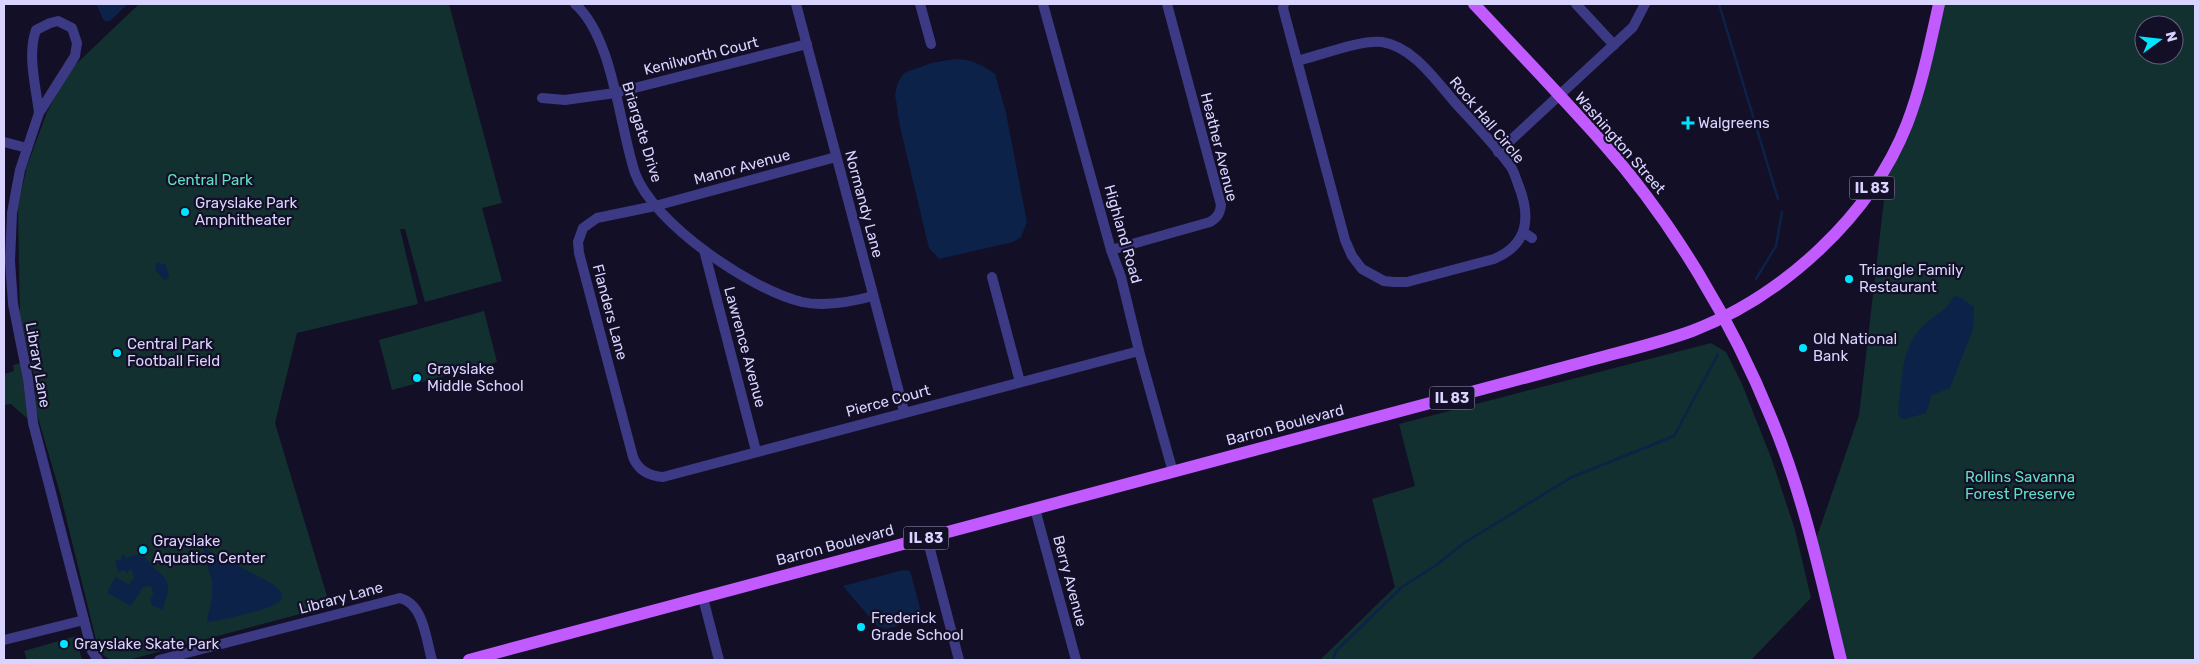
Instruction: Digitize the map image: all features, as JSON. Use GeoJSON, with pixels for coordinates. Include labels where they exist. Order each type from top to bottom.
{"type":"FeatureCollection","features":[{"type":"Feature","properties":{"kind":"main road","name":"Washington Street"},"geometry":{"type":"LineString","coordinates":[[1474,4],[1603,143],[1655,208],[1724,317],[1772,420],[1804,512],[1840,660]]}},
{"type":"Feature","properties":{"kind":"main road","name":"Barron Boulevard"},"geometry":{"type":"LineString","coordinates":[[469,660],[1591,360],[1678,336],[1724,317],[1741,308],[1800,267],[1835,233],[1872,187],[1896,148],[1906,125],[1920,86],[1939,4]]}},
{"type":"Feature","properties":{"kind":"street","name":"Briargate Drive"},"geometry":{"type":"LineString","coordinates":[[575,4],[595,28],[635,172],[644,192],[655,206],[704,250],[765,289],[783,297],[804,303],[831,304],[853,302],[873,296]]}},
{"type":"Feature","properties":{"kind":"street","name":"Normandy Lane"},"geometry":{"type":"LineString","coordinates":[[796,4],[904,411]]}},
{"type":"Feature","properties":{"kind":"street"},"geometry":{"type":"LineString","coordinates":[[920,4],[931,44]]}},
{"type":"Feature","properties":{"kind":"street","name":"Highland Road"},"geometry":{"type":"LineString","coordinates":[[1043,4],[1111,250],[1121,277],[1173,472]]}},
{"type":"Feature","properties":{"kind":"street","name":"Heather Avenue"},"geometry":{"type":"LineString","coordinates":[[1111,250],[1210,222],[1217,218],[1220,212],[1221,205],[1167,4]]}},
{"type":"Feature","properties":{"kind":"street"},"geometry":{"type":"LineString","coordinates":[[1284,4],[1283,8],[1297,61]]}},
{"type":"Feature","properties":{"kind":"street"},"geometry":{"type":"LineString","coordinates":[[1576,4],[1614,45]]}},
{"type":"Feature","properties":{"kind":"street"},"geometry":{"type":"LineString","coordinates":[[1498,152],[1633,27],[1645,4]]}},
{"type":"Feature","properties":{"kind":"street","name":"Library Lane"},"geometry":{"type":"LineString","coordinates":[[39,113],[32,50],[33,38],[36,30],[58,21],[72,28],[77,43],[75,56],[39,113],[27,148],[12,213],[10,261],[14,313],[28,379],[33,424],[92,651],[98,660]]}},
{"type":"Feature","properties":{"kind":"street","name":"Rock Hall Circle"},"geometry":{"type":"LineString","coordinates":[[1368,42],[1381,42],[1394,46],[1416,60],[1512,169],[1524,199],[1528,235],[1510,250],[1494,259],[1407,282],[1370,278],[1352,256],[1345,240],[1297,61],[1368,42]]}},
{"type":"Feature","properties":{"kind":"street","name":"Kenilworth Court"},"geometry":{"type":"LineString","coordinates":[[542,98],[566,100],[614,93],[807,44]]}},
{"type":"Feature","properties":{"kind":"street"},"geometry":{"type":"LineString","coordinates":[[4,142],[27,148]]}},
{"type":"Feature","properties":{"kind":"street","name":"Manor Avenue"},"geometry":{"type":"LineString","coordinates":[[655,206],[836,157]]}},
{"type":"Feature","properties":{"kind":"street","name":"Flanders Lane"},"geometry":{"type":"LineString","coordinates":[[645,473],[636,464],[633,457],[579,253],[578,242],[583,228],[597,218],[655,206]]}},
{"type":"Feature","properties":{"kind":"street","name":"Lawrence Avenue"},"geometry":{"type":"LineString","coordinates":[[704,250],[756,451]]}},
{"type":"Feature","properties":{"kind":"street"},"geometry":{"type":"LineString","coordinates":[[992,277],[1020,382]]}},
{"type":"Feature","properties":{"kind":"street","name":"Pierce Court"},"geometry":{"type":"LineString","coordinates":[[645,473],[662,477],[904,411],[1139,350]]}},
{"type":"Feature","properties":{"kind":"street","name":"Berry Avenue"},"geometry":{"type":"LineString","coordinates":[[1035,509],[1076,660]]}},
{"type":"Feature","properties":{"kind":"street"},"geometry":{"type":"LineString","coordinates":[[927,538],[959,660]]}},
{"type":"Feature","properties":{"kind":"street","name":"Library Lane"},"geometry":{"type":"LineString","coordinates":[[159,660],[400,598],[410,602],[418,612],[432,660]]}},
{"type":"Feature","properties":{"kind":"street"},"geometry":{"type":"LineString","coordinates":[[703,598],[719,660]]}},
{"type":"Feature","properties":{"kind":"street"},"geometry":{"type":"LineString","coordinates":[[4,640],[84,620]]}},
{"type":"Feature","properties":{"kind":"green space","name":"Central Park"},"geometry":{"type":"Polygon","coordinates":[[[139,4],[449,4],[502,203],[482,208],[502,281],[425,302],[405,229],[400,229],[418,304],[297,333],[275,423],[330,606],[128,660],[118,660],[107,658],[98,648],[60,493],[36,411],[34,376],[20,315],[18,207],[27,166],[47,112],[61,86],[74,66],[139,4]]]}},
{"type":"Feature","properties":{"kind":"green space","name":"Rollins Savanna Forest Preserve"},"geometry":{"type":"Polygon","coordinates":[[[1937,4],[2195,4],[2195,660],[1841,660],[1813,548],[1859,415],[1889,157],[1905,122],[1937,4]]]}},
{"type":"Feature","properties":{"kind":"green space"},"geometry":{"type":"Polygon","coordinates":[[[484,311],[497,362],[392,390],[379,340],[484,311]]]}},
{"type":"Feature","properties":{"kind":"green space"},"geometry":{"type":"Polygon","coordinates":[[[1711,343],[1726,352],[1742,384],[1772,460],[1795,530],[1811,598],[1751,660],[1320,660],[1395,587],[1372,499],[1415,486],[1399,424],[1711,343]]]}},
{"type":"Feature","properties":{"kind":"green space"},"geometry":{"type":"Polygon","coordinates":[[[21,363],[28,419],[11,404],[4,405],[4,374],[14,371],[13,365],[21,363]]]}},
{"type":"Feature","properties":{"kind":"green space","name":"Grayslake Skate Park"},"geometry":{"type":"Polygon","coordinates":[[[76,636],[82,660],[27,660],[24,651],[76,636]]]}},
{"type":"Feature","properties":{"kind":"water"},"geometry":{"type":"Polygon","coordinates":[[[96,4],[128,4],[110,21],[104,21],[96,4]]]}},
{"type":"Feature","properties":{"kind":"water"},"geometry":{"type":"Polygon","coordinates":[[[955,59],[976,63],[995,74],[1006,113],[1027,222],[1021,237],[1013,242],[939,259],[929,248],[900,127],[895,94],[898,82],[904,73],[931,63],[955,59]]]}},
{"type":"Feature","properties":{"kind":"water"},"geometry":{"type":"Polygon","coordinates":[[[157,263],[165,264],[169,275],[168,279],[164,280],[155,270],[157,263]]]}},
{"type":"Feature","properties":{"kind":"water"},"geometry":{"type":"Polygon","coordinates":[[[1954,296],[1962,298],[1974,307],[1973,329],[1950,388],[1932,395],[1926,413],[1905,419],[1900,418],[1898,413],[1901,380],[1909,347],[1921,328],[1943,310],[1954,296]]]}},
{"type":"Feature","properties":{"kind":"water"},"geometry":{"type":"Polygon","coordinates":[[[203,548],[271,583],[280,591],[282,598],[261,610],[209,622],[207,620],[212,598],[212,582],[203,548]]]}},
{"type":"Feature","properties":{"kind":"water"},"geometry":{"type":"Polygon","coordinates":[[[143,553],[153,567],[167,581],[167,597],[162,610],[152,605],[150,599],[153,594],[152,588],[148,586],[143,587],[131,606],[107,593],[115,577],[129,585],[134,578],[132,570],[129,569],[129,572],[126,573],[125,570],[118,572],[115,561],[122,559],[121,556],[124,555],[126,558],[143,553]]]}},
{"type":"Feature","properties":{"kind":"water"},"geometry":{"type":"Polygon","coordinates":[[[903,570],[910,571],[923,619],[886,629],[877,626],[843,586],[903,570]]]}},
{"type":"Feature","properties":{"kind":"waterway"},"geometry":{"type":"LineString","coordinates":[[1719,4],[1778,199]]}},
{"type":"Feature","properties":{"kind":"waterway"},"geometry":{"type":"LineString","coordinates":[[1756,279],[1776,246],[1782,212]]}},
{"type":"Feature","properties":{"kind":"waterway"},"geometry":{"type":"LineString","coordinates":[[1333,660],[1336,651],[1402,587],[1435,566],[1464,543],[1572,477],[1674,436],[1718,354]]}},
{"type":"Feature","properties":{"kind":"place","name":"Walgreens"},"geometry":{"type":"Point","coordinates":[1688,123]}},
{"type":"Feature","properties":{"kind":"place","name":"Grayslake Park Amphitheater"},"geometry":{"type":"Point","coordinates":[185,212]}},
{"type":"Feature","properties":{"kind":"place","name":"Triangle Family Restaurant"},"geometry":{"type":"Point","coordinates":[1849,279]}},
{"type":"Feature","properties":{"kind":"place","name":"Old National Bank"},"geometry":{"type":"Point","coordinates":[1803,348]}},
{"type":"Feature","properties":{"kind":"place","name":"Central Park Football Field"},"geometry":{"type":"Point","coordinates":[117,353]}},
{"type":"Feature","properties":{"kind":"place","name":"Grayslake Middle School"},"geometry":{"type":"Point","coordinates":[417,378]}},
{"type":"Feature","properties":{"kind":"place","name":"Grayslake Aquatics Center"},"geometry":{"type":"Point","coordinates":[143,550]}},
{"type":"Feature","properties":{"kind":"place","name":"Frederick Grade School"},"geometry":{"type":"Point","coordinates":[861,627]}},
{"type":"Feature","properties":{"kind":"place","name":"Grayslake Skate Park"},"geometry":{"type":"Point","coordinates":[64,644]}}]}
